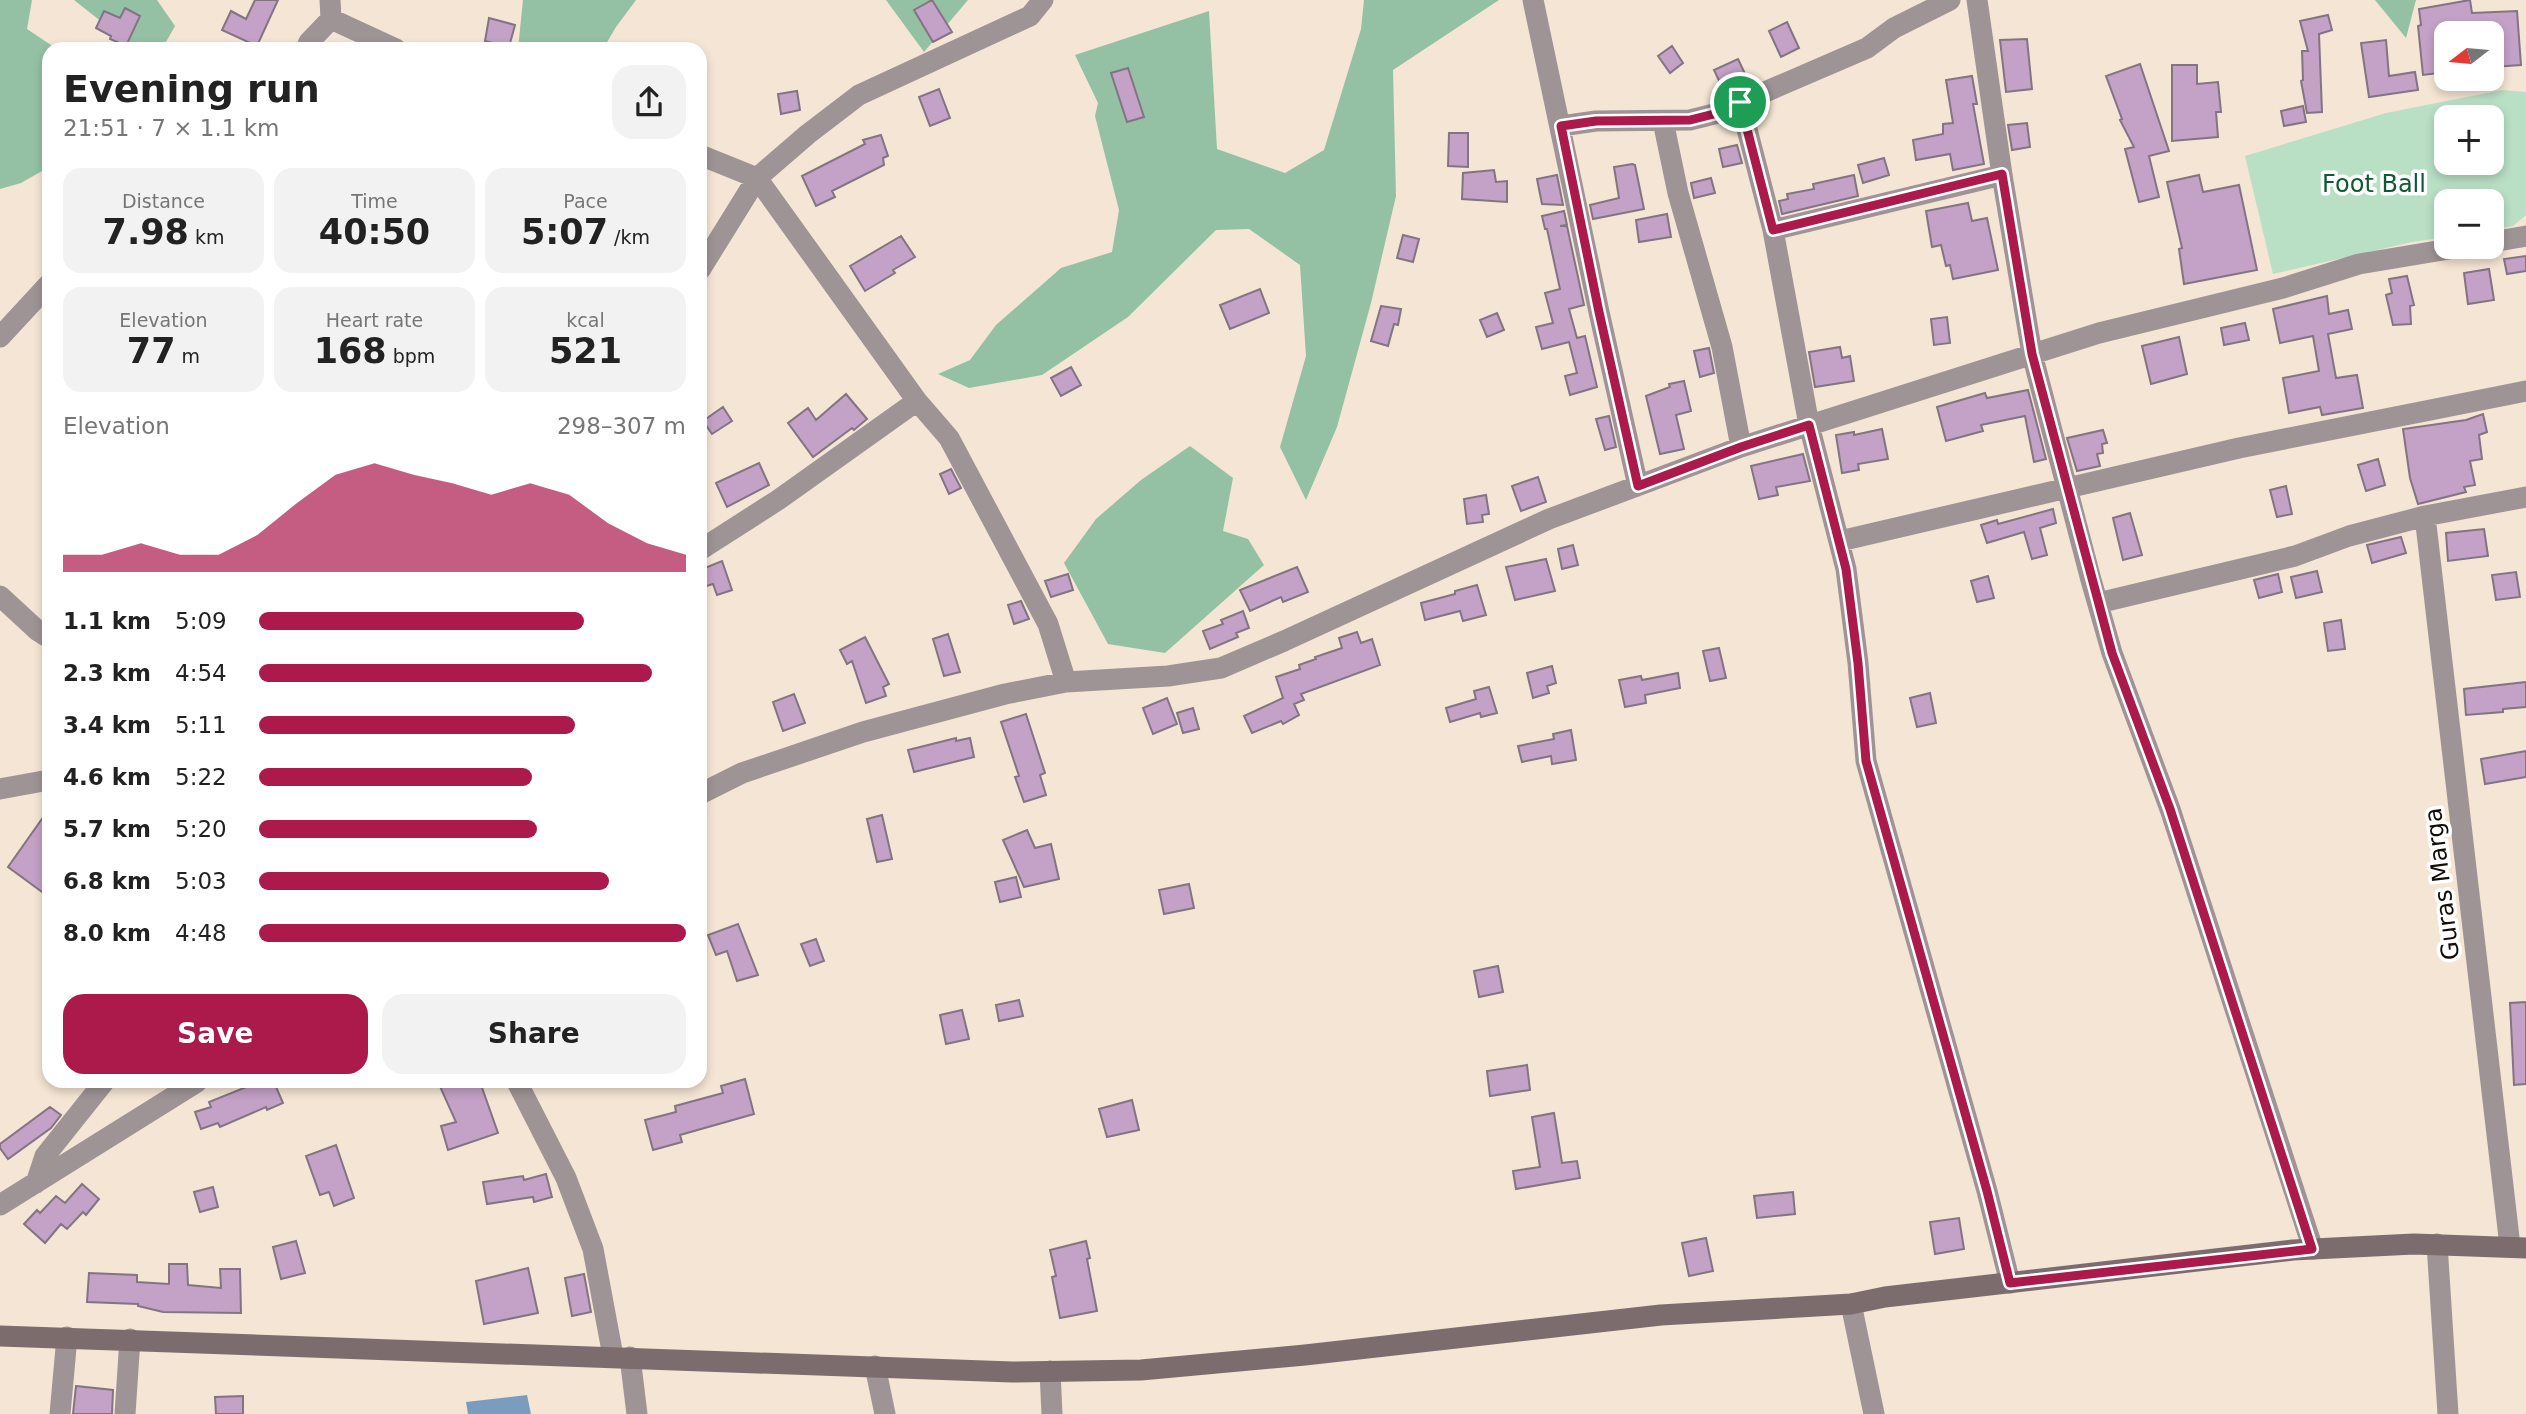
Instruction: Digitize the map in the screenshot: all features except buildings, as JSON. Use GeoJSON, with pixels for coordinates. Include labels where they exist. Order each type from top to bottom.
{"type":"FeatureCollection","features":[{"type":"Feature","properties":{"kind":"main road"},"geometry":{"type":"LineString","coordinates":[[0,1336],[875,1366],[1051,1371],[1141,1370],[1305,1355],[1661,1315],[1852,1304],[1885,1297],[2312,1249],[2437,1244],[2518,1247]]}},
{"type":"Feature","properties":{"kind":"street"},"geometry":{"type":"LineString","coordinates":[[707,259],[757,178],[808,134],[859,95],[1030,16],[1043,0]]}},
{"type":"Feature","properties":{"kind":"street"},"geometry":{"type":"LineString","coordinates":[[1533,0],[1638,486]]}},
{"type":"Feature","properties":{"kind":"street"},"geometry":{"type":"LineString","coordinates":[[1561,126],[1596,121],[1690,120],[1714,114],[1867,48],[1894,28],[1950,0]]}},
{"type":"Feature","properties":{"kind":"street"},"geometry":{"type":"LineString","coordinates":[[1977,0],[2032,354],[2067,488],[2112,653],[2170,809],[2312,1249]]}},
{"type":"Feature","properties":{"kind":"street"},"geometry":{"type":"LineString","coordinates":[[309,42],[331,10],[361,35],[378,42]]}},
{"type":"Feature","properties":{"kind":"street"},"geometry":{"type":"LineString","coordinates":[[1740,102],[1773,230],[1809,425],[1846,569],[1858,663],[1866,761],[1983,1177],[2010,1283]]}},
{"type":"Feature","properties":{"kind":"street"},"geometry":{"type":"LineString","coordinates":[[1664,121],[1678,193],[1722,347],[1741,447]]}},
{"type":"Feature","properties":{"kind":"street"},"geometry":{"type":"LineString","coordinates":[[707,158],[757,178],[917,401],[949,438],[1048,624],[1066,682]]}},
{"type":"Feature","properties":{"kind":"street"},"geometry":{"type":"LineString","coordinates":[[1773,230],[2002,174]]}},
{"type":"Feature","properties":{"kind":"street"},"geometry":{"type":"LineString","coordinates":[[2504,240],[2526,236]]}},
{"type":"Feature","properties":{"kind":"street"},"geometry":{"type":"LineString","coordinates":[[707,790],[742,773],[863,732],[1005,694],[1066,682],[1168,676],[1221,668],[1549,519],[1741,447],[2099,333],[2283,288],[2359,264],[2434,252]]}},
{"type":"Feature","properties":{"kind":"street"},"geometry":{"type":"LineString","coordinates":[[0,337],[42,292]]}},
{"type":"Feature","properties":{"kind":"street"},"geometry":{"type":"LineString","coordinates":[[1840,541],[2239,448],[2526,391]]}},
{"type":"Feature","properties":{"kind":"street"},"geometry":{"type":"LineString","coordinates":[[707,546],[778,500],[917,401]]}},
{"type":"Feature","properties":{"kind":"street"},"geometry":{"type":"LineString","coordinates":[[2098,603],[2295,556],[2349,536],[2426,516],[2525,504]]}},
{"type":"Feature","properties":{"kind":"street","name":"Guras Marga"},"geometry":{"type":"LineString","coordinates":[[2426,516],[2518,1247]]}},
{"type":"Feature","properties":{"kind":"street"},"geometry":{"type":"LineString","coordinates":[[0,596],[42,634]]}},
{"type":"Feature","properties":{"kind":"street"},"geometry":{"type":"LineString","coordinates":[[0,789],[42,781]]}},
{"type":"Feature","properties":{"kind":"street"},"geometry":{"type":"LineString","coordinates":[[36,1183],[45,1156],[99,1088]]}},
{"type":"Feature","properties":{"kind":"street"},"geometry":{"type":"LineString","coordinates":[[0,1205],[187,1088]]}},
{"type":"Feature","properties":{"kind":"street"},"geometry":{"type":"LineString","coordinates":[[520,1088],[566,1178],[593,1249],[637,1414]]}},
{"type":"Feature","properties":{"kind":"street"},"geometry":{"type":"LineString","coordinates":[[2437,1244],[2448,1414]]}},
{"type":"Feature","properties":{"kind":"street"},"geometry":{"type":"LineString","coordinates":[[1852,1304],[1874,1414]]}},
{"type":"Feature","properties":{"kind":"street"},"geometry":{"type":"LineString","coordinates":[[60,1414],[67,1337]]}},
{"type":"Feature","properties":{"kind":"street"},"geometry":{"type":"LineString","coordinates":[[125,1414],[130,1339]]}},
{"type":"Feature","properties":{"kind":"street"},"geometry":{"type":"LineString","coordinates":[[875,1366],[885,1414]]}},
{"type":"Feature","properties":{"kind":"street"},"geometry":{"type":"LineString","coordinates":[[1051,1371],[1052,1414]]}},
{"type":"Feature","properties":{"kind":"green space"},"geometry":{"type":"Polygon","coordinates":[[[0,0],[32,0],[27,29],[46,42],[42,42],[42,171],[21,183],[0,189],[0,0]]]}},
{"type":"Feature","properties":{"kind":"green space"},"geometry":{"type":"Polygon","coordinates":[[[74,0],[157,0],[175,26],[166,42],[127,42],[74,0]]]}},
{"type":"Feature","properties":{"kind":"green space"},"geometry":{"type":"Polygon","coordinates":[[[523,0],[636,0],[607,42],[519,42],[523,0]]]}},
{"type":"Feature","properties":{"kind":"green space"},"geometry":{"type":"Polygon","coordinates":[[[886,0],[968,0],[924,52],[886,0]]]}},
{"type":"Feature","properties":{"kind":"green space"},"geometry":{"type":"Polygon","coordinates":[[[1364,0],[1499,0],[1393,70],[1396,196],[1371,303],[1337,427],[1306,500],[1280,447],[1306,356],[1300,265],[1249,229],[1216,230],[1128,317],[1042,375],[969,388],[938,374],[970,360],[996,325],[1061,268],[1112,252],[1119,210],[1095,116],[1098,103],[1075,55],[1209,11],[1217,149],[1285,173],[1324,150],[1361,29],[1364,0]]]}},
{"type":"Feature","properties":{"kind":"green space"},"geometry":{"type":"Polygon","coordinates":[[[2375,0],[2416,0],[2406,38],[2375,0]]]}},
{"type":"Feature","properties":{"kind":"green space","name":"Foot Ball"},"geometry":{"type":"Polygon","coordinates":[[[2497,91],[2526,92],[2526,215],[2513,226],[2504,228],[2504,189],[2434,189],[2434,239],[2273,274],[2245,156],[2386,113],[2497,91]]]}},
{"type":"Feature","properties":{"kind":"green space"},"geometry":{"type":"Polygon","coordinates":[[[1190,446],[1233,478],[1223,531],[1248,539],[1264,565],[1165,653],[1108,644],[1064,563],[1096,519],[1141,480],[1190,446]]]}},
{"type":"Feature","properties":{"kind":"water"},"geometry":{"type":"Polygon","coordinates":[[[527,1395],[531,1414],[468,1414],[466,1402],[527,1395]]]}},
{"type":"Feature","properties":{"kind":"route"},"geometry":{"type":"LineString","coordinates":[[1740,102],[1773,230],[2002,174],[2032,354],[2112,653],[2170,809],[2312,1249],[2010,1283],[1987,1191],[1866,761],[1858,663],[1846,569],[1809,425],[1741,447],[1638,486],[1561,126],[1596,121],[1690,120],[1714,114],[1740,102]]}}]}
